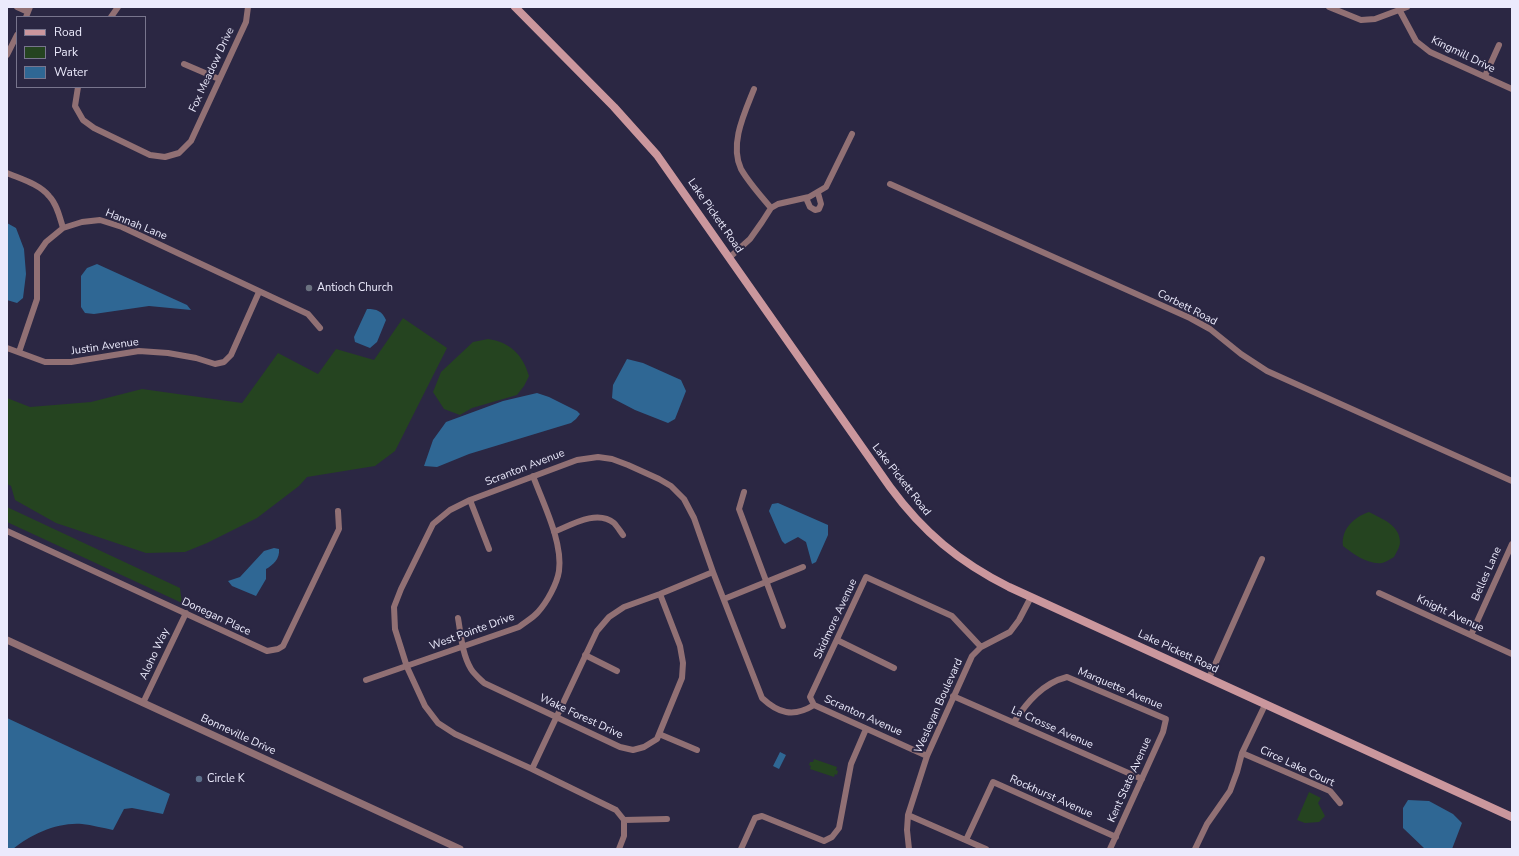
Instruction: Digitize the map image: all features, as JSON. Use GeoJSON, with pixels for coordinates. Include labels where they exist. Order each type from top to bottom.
{"type":"FeatureCollection","features":[{"type":"Feature","properties":{"kind":"main road","name":"Lake Pickett Road"},"geometry":{"type":"LineString","coordinates":[[515,7],[614,107],[650,147],[730,257],[880,473],[916,519],[944,546],[973,567],[997,581],[1512,818]]}},
{"type":"Feature","properties":{"kind":"street"},"geometry":{"type":"LineString","coordinates":[[17,7],[28,12]]}},
{"type":"Feature","properties":{"kind":"street"},"geometry":{"type":"LineString","coordinates":[[113,16],[118,7]]}},
{"type":"Feature","properties":{"kind":"street","name":"Fox Meadow Drive"},"geometry":{"type":"LineString","coordinates":[[78,88],[75,106],[83,120],[94,128],[150,154],[165,157],[179,153],[191,141],[246,22],[248,7]]}},
{"type":"Feature","properties":{"kind":"street"},"geometry":{"type":"LineString","coordinates":[[1329,7],[1361,20],[1375,20],[1407,7]]}},
{"type":"Feature","properties":{"kind":"street","name":"Kingmill Drive"},"geometry":{"type":"LineString","coordinates":[[1400,11],[1416,41],[1430,52],[1512,89]]}},
{"type":"Feature","properties":{"kind":"street"},"geometry":{"type":"LineString","coordinates":[[8,53],[16,37]]}},
{"type":"Feature","properties":{"kind":"street"},"geometry":{"type":"LineString","coordinates":[[1485,76],[1499,45]]}},
{"type":"Feature","properties":{"kind":"street"},"geometry":{"type":"LineString","coordinates":[[184,64],[219,79]]}},
{"type":"Feature","properties":{"kind":"street"},"geometry":{"type":"LineString","coordinates":[[754,89],[740,127],[737,148],[740,168],[771,208]]}},
{"type":"Feature","properties":{"kind":"street"},"geometry":{"type":"LineString","coordinates":[[730,257],[750,239],[771,208],[778,204],[806,198],[818,193],[828,183],[852,134]]}},
{"type":"Feature","properties":{"kind":"street"},"geometry":{"type":"LineString","coordinates":[[7,173],[41,189],[50,197],[63,228]]}},
{"type":"Feature","properties":{"kind":"street","name":"Corbett Road"},"geometry":{"type":"LineString","coordinates":[[890,184],[1190,318],[1210,329],[1241,354],[1267,370],[1512,481]]}},
{"type":"Feature","properties":{"kind":"street"},"geometry":{"type":"LineString","coordinates":[[806,198],[810,207],[815,210],[819,209],[821,204],[818,193]]}},
{"type":"Feature","properties":{"kind":"street","name":"Hannah Lane"},"geometry":{"type":"LineString","coordinates":[[19,352],[38,299],[38,256],[46,242],[63,228],[82,222],[100,220],[122,228],[308,314],[320,328]]}},
{"type":"Feature","properties":{"kind":"street","name":"Justin Avenue"},"geometry":{"type":"LineString","coordinates":[[7,348],[45,362],[71,362],[139,351],[168,353],[196,358],[215,364],[224,362],[231,355],[259,292]]}},
{"type":"Feature","properties":{"kind":"street","name":"Scranton Avenue"},"geometry":{"type":"LineString","coordinates":[[624,820],[616,810],[601,802],[455,734],[438,722],[425,706],[407,667],[395,629],[394,607],[401,589],[433,524],[450,510],[470,500],[577,460],[598,457],[612,459],[628,465],[671,486],[684,499],[694,518],[713,572],[762,698],[773,708],[793,713],[807,710],[814,705],[926,756]]}},
{"type":"Feature","properties":{"kind":"street","name":"West Pointe Drive"},"geometry":{"type":"LineString","coordinates":[[366,680],[519,627],[538,612],[550,597],[559,571],[558,551],[554,532],[533,476]]}},
{"type":"Feature","properties":{"kind":"street"},"geometry":{"type":"LineString","coordinates":[[744,492],[739,509],[783,626]]}},
{"type":"Feature","properties":{"kind":"street"},"geometry":{"type":"LineString","coordinates":[[470,500],[489,549]]}},
{"type":"Feature","properties":{"kind":"street","name":"Donegan Place"},"geometry":{"type":"LineString","coordinates":[[7,531],[268,651],[284,646],[339,529],[338,511]]}},
{"type":"Feature","properties":{"kind":"street"},"geometry":{"type":"LineString","coordinates":[[554,532],[588,518],[604,518],[614,523],[623,535]]}},
{"type":"Feature","properties":{"kind":"street","name":"Belles Lane"},"geometry":{"type":"LineString","coordinates":[[1471,635],[1512,544]]}},
{"type":"Feature","properties":{"kind":"street"},"geometry":{"type":"LineString","coordinates":[[1209,678],[1262,559]]}},
{"type":"Feature","properties":{"kind":"street"},"geometry":{"type":"LineString","coordinates":[[724,599],[803,567]]}},
{"type":"Feature","properties":{"kind":"street"},"geometry":{"type":"LineString","coordinates":[[532,769],[597,631],[609,617],[624,607],[713,572]]}},
{"type":"Feature","properties":{"kind":"street","name":"Skidmore Avenue"},"geometry":{"type":"LineString","coordinates":[[814,705],[810,697],[866,577],[952,616],[981,647]]}},
{"type":"Feature","properties":{"kind":"street","name":"Knight Avenue"},"geometry":{"type":"LineString","coordinates":[[1379,593],[1512,654]]}},
{"type":"Feature","properties":{"kind":"street","name":"Wake Forest Drive"},"geometry":{"type":"LineString","coordinates":[[458,618],[463,646],[472,670],[484,683],[620,747],[633,750],[644,747],[657,739],[682,678],[683,663],[680,646],[660,594]]}},
{"type":"Feature","properties":{"kind":"street","name":"Wesleyan Boulevard"},"geometry":{"type":"LineString","coordinates":[[909,849],[907,830],[908,815],[926,756],[972,656],[981,647],[1010,632],[1019,620],[1031,597]]}},
{"type":"Feature","properties":{"kind":"street","name":"Aloho Way"},"geometry":{"type":"LineString","coordinates":[[143,703],[186,613]]}},
{"type":"Feature","properties":{"kind":"street","name":"Bonneville Drive"},"geometry":{"type":"LineString","coordinates":[[7,640],[460,849]]}},
{"type":"Feature","properties":{"kind":"street"},"geometry":{"type":"LineString","coordinates":[[837,640],[894,668]]}},
{"type":"Feature","properties":{"kind":"street"},"geometry":{"type":"LineString","coordinates":[[585,655],[617,671]]}},
{"type":"Feature","properties":{"kind":"street","name":"Marquette Avenue"},"geometry":{"type":"LineString","coordinates":[[1014,722],[1025,706],[1044,688],[1056,679],[1067,677],[1166,719]]}},
{"type":"Feature","properties":{"kind":"street","name":"La Crosse Avenue"},"geometry":{"type":"LineString","coordinates":[[954,696],[1142,779]]}},
{"type":"Feature","properties":{"kind":"street"},"geometry":{"type":"LineString","coordinates":[[1195,849],[1207,824],[1230,790],[1242,753],[1265,705]]}},
{"type":"Feature","properties":{"kind":"street","name":"Kent State Avenue"},"geometry":{"type":"LineString","coordinates":[[1110,849],[1163,732],[1166,719]]}},
{"type":"Feature","properties":{"kind":"street"},"geometry":{"type":"LineString","coordinates":[[741,849],[755,818],[762,816],[824,841],[832,837],[839,828],[851,764],[866,729]]}},
{"type":"Feature","properties":{"kind":"street"},"geometry":{"type":"LineString","coordinates":[[659,734],[697,750]]}},
{"type":"Feature","properties":{"kind":"street","name":"Circe Lake Court"},"geometry":{"type":"LineString","coordinates":[[1242,753],[1330,792],[1340,803]]}},
{"type":"Feature","properties":{"kind":"street","name":"Rockhurst Avenue"},"geometry":{"type":"LineString","coordinates":[[966,840],[993,782],[1116,837]]}},
{"type":"Feature","properties":{"kind":"street"},"geometry":{"type":"LineString","coordinates":[[908,815],[986,849]]}},
{"type":"Feature","properties":{"kind":"street"},"geometry":{"type":"LineString","coordinates":[[619,849],[624,836],[624,820],[667,819]]}},
{"type":"Feature","properties":{"kind":"green space"},"geometry":{"type":"Polygon","coordinates":[[[403,318],[447,348],[395,451],[375,466],[307,477],[299,486],[257,518],[207,543],[185,552],[146,553],[56,523],[15,500],[11,486],[7,484],[7,398],[30,407],[91,402],[142,389],[242,403],[278,353],[318,374],[336,349],[374,360],[403,318]]]}},
{"type":"Feature","properties":{"kind":"green space"},"geometry":{"type":"Polygon","coordinates":[[[488,339],[509,346],[519,356],[529,376],[524,386],[517,395],[472,408],[460,415],[444,409],[433,392],[441,372],[473,342],[488,339]]]}},
{"type":"Feature","properties":{"kind":"green space"},"geometry":{"type":"Polygon","coordinates":[[[7,507],[180,588],[182,603],[7,522],[7,507]]]}},
{"type":"Feature","properties":{"kind":"green space"},"geometry":{"type":"Polygon","coordinates":[[[1369,512],[1385,520],[1394,527],[1399,536],[1400,542],[1394,557],[1382,563],[1367,561],[1343,546],[1346,529],[1358,517],[1369,512]]]}},
{"type":"Feature","properties":{"kind":"green space"},"geometry":{"type":"Polygon","coordinates":[[[814,759],[837,767],[837,775],[835,774],[834,777],[810,769],[810,762],[813,762],[814,759]]]}},
{"type":"Feature","properties":{"kind":"green space"},"geometry":{"type":"Polygon","coordinates":[[[1309,792],[1321,798],[1318,803],[1325,816],[1319,822],[1305,823],[1297,820],[1309,792]]]}},
{"type":"Feature","properties":{"kind":"water"},"geometry":{"type":"Polygon","coordinates":[[[7,223],[16,228],[24,249],[26,274],[23,298],[17,303],[7,300],[7,223]]]}},
{"type":"Feature","properties":{"kind":"water"},"geometry":{"type":"Polygon","coordinates":[[[97,264],[187,305],[191,310],[149,306],[94,314],[85,313],[81,307],[81,276],[87,268],[97,264]]]}},
{"type":"Feature","properties":{"kind":"water"},"geometry":{"type":"Polygon","coordinates":[[[367,309],[379,311],[383,314],[386,320],[377,342],[370,348],[355,342],[354,337],[367,309]]]}},
{"type":"Feature","properties":{"kind":"water"},"geometry":{"type":"Polygon","coordinates":[[[627,359],[643,363],[681,380],[686,391],[675,419],[668,423],[635,410],[612,398],[613,385],[627,359]]]}},
{"type":"Feature","properties":{"kind":"water"},"geometry":{"type":"Polygon","coordinates":[[[537,393],[549,397],[580,414],[571,423],[469,454],[437,467],[424,466],[433,440],[446,422],[503,401],[537,393]]]}},
{"type":"Feature","properties":{"kind":"water"},"geometry":{"type":"Polygon","coordinates":[[[778,503],[828,525],[828,535],[816,562],[812,564],[806,542],[798,537],[785,544],[782,541],[769,511],[772,504],[778,503]]]}},
{"type":"Feature","properties":{"kind":"water"},"geometry":{"type":"Polygon","coordinates":[[[274,548],[279,549],[277,559],[266,569],[266,579],[256,596],[232,586],[228,581],[240,577],[264,551],[274,548]]]}},
{"type":"Feature","properties":{"kind":"water"},"geometry":{"type":"Polygon","coordinates":[[[7,718],[170,794],[163,814],[132,808],[124,809],[113,830],[82,824],[64,825],[45,830],[28,838],[13,849],[7,849],[7,718]]]}},
{"type":"Feature","properties":{"kind":"water"},"geometry":{"type":"Polygon","coordinates":[[[780,752],[786,755],[779,769],[773,766],[780,752]]]}},
{"type":"Feature","properties":{"kind":"water"},"geometry":{"type":"Polygon","coordinates":[[[1408,800],[1429,801],[1453,814],[1462,823],[1452,849],[1425,849],[1403,828],[1403,808],[1408,800]]]}},
{"type":"Feature","properties":{"kind":"place","name":"Antioch Church"},"geometry":{"type":"Point","coordinates":[309,288]}},
{"type":"Feature","properties":{"kind":"place","name":"Circle K"},"geometry":{"type":"Point","coordinates":[199,779]}}]}
